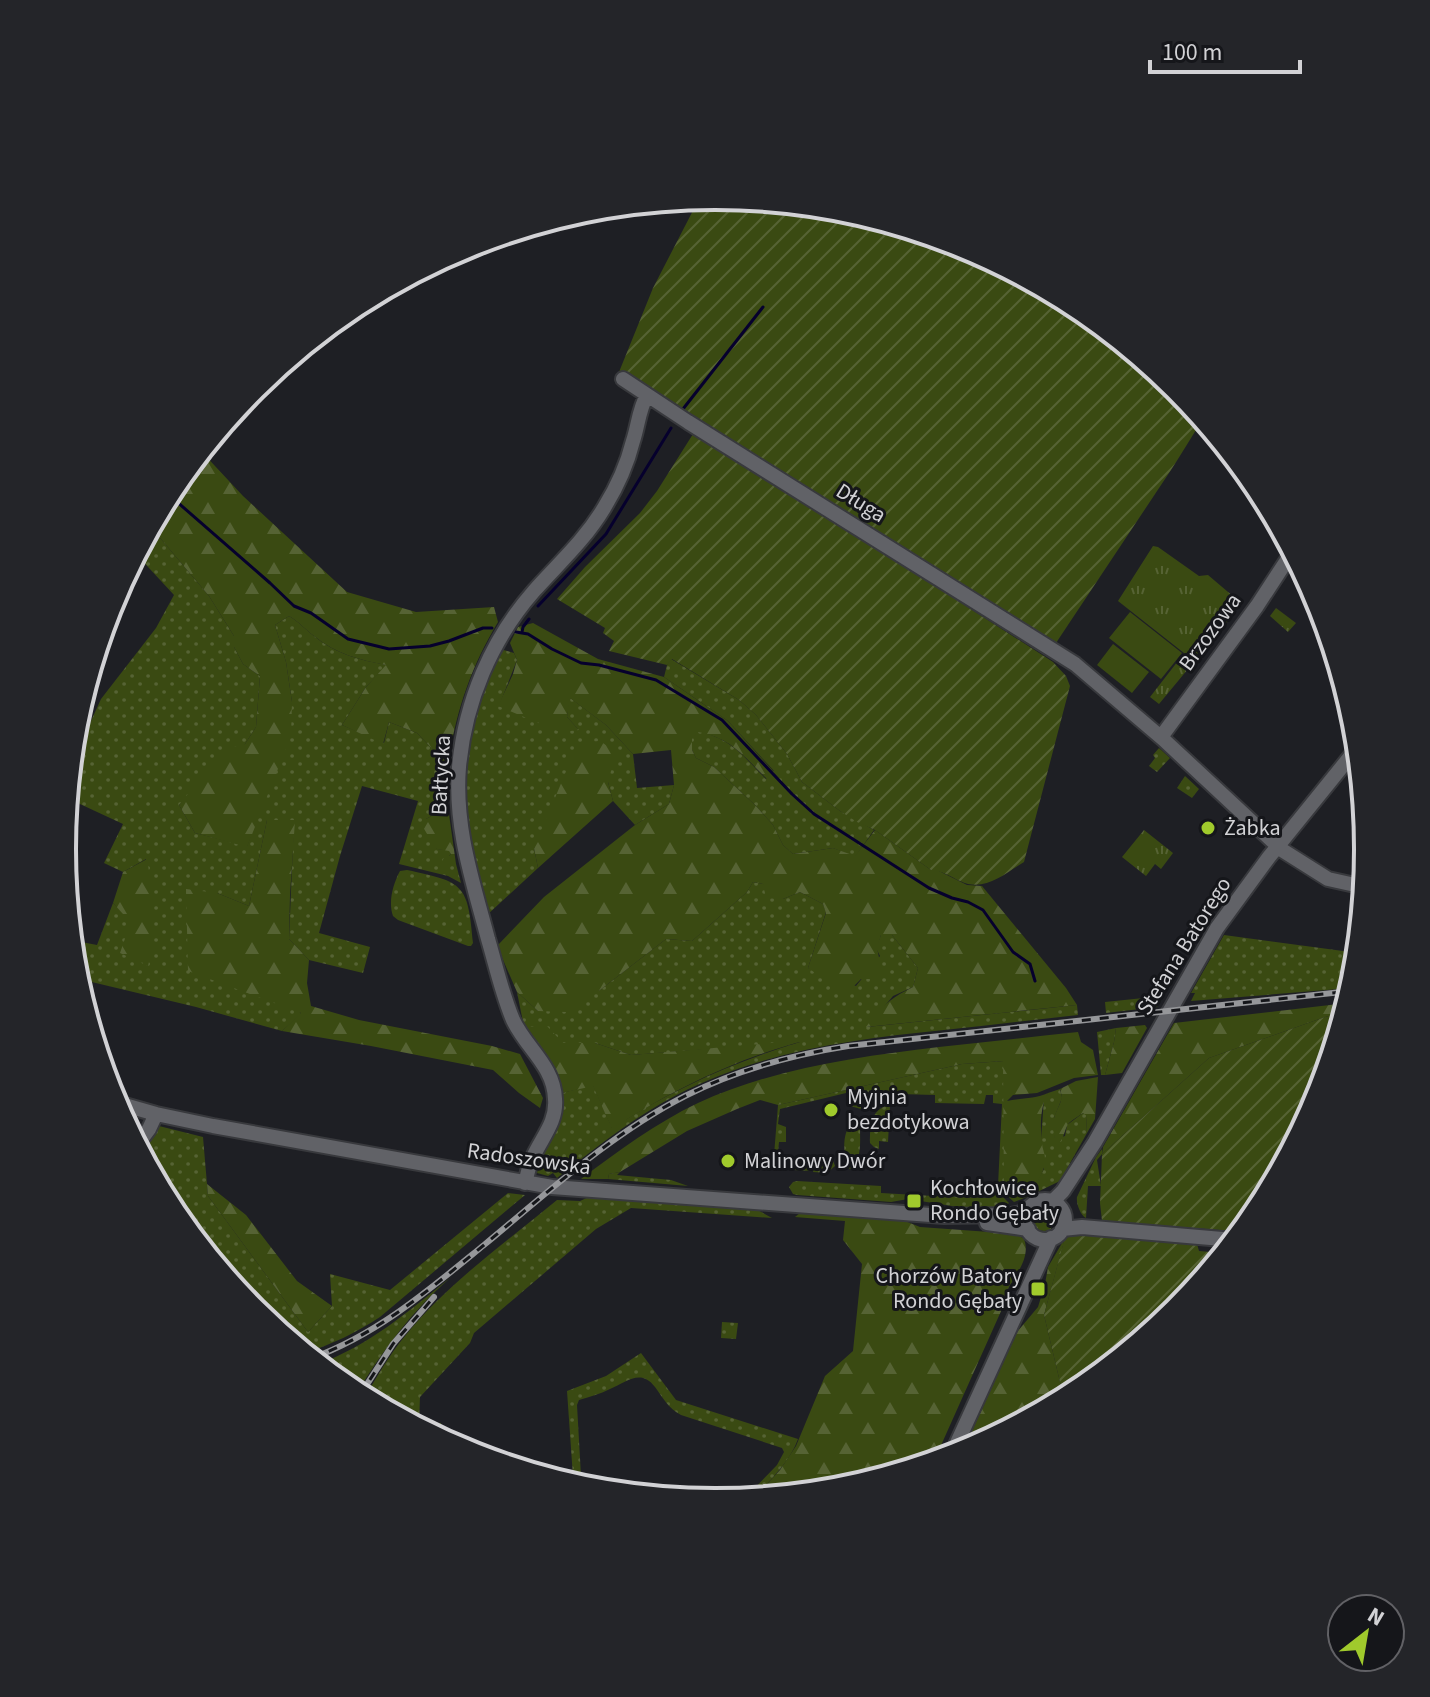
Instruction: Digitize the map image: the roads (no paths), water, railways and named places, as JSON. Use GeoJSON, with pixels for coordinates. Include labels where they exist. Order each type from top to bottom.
{"type":"FeatureCollection","features":[{"type":"Feature","properties":{"kind":"street","name":"Długa"},"geometry":{"type":"LineString","coordinates":[[623,379],[1075,664],[1161,737]]}},
{"type":"Feature","properties":{"kind":"street","name":"Bałtycka"},"geometry":{"type":"LineString","coordinates":[[525,1183],[534,1155],[552,1121],[556,1105],[554,1087],[545,1066],[512,1018],[502,987],[463,843],[459,765],[477,686],[504,631],[531,595],[583,539],[613,494],[647,395]]}},
{"type":"Feature","properties":{"kind":"street","name":"Brzozowa"},"geometry":{"type":"LineString","coordinates":[[1161,737],[1286,562]]}},
{"type":"Feature","properties":{"kind":"street"},"geometry":{"type":"LineString","coordinates":[[1161,737],[1278,847],[1328,879],[1353,885]]}},
{"type":"Feature","properties":{"kind":"street","name":"Stefana Batorego"},"geometry":{"type":"LineString","coordinates":[[958,1440],[1022,1300],[1035,1253],[1051,1224],[1063,1191],[1095,1142],[1217,928],[1348,759]]}},
{"type":"Feature","properties":{"kind":"street","name":"Radoszowska"},"geometry":{"type":"LineString","coordinates":[[131,1107],[525,1183],[591,1190],[1051,1224],[1040,1200],[1026,1212],[1011,1215],[944,1216]]}},
{"type":"Feature","properties":{"kind":"street"},"geometry":{"type":"LineString","coordinates":[[144,1135],[156,1114]]}},
{"type":"Feature","properties":{"kind":"street"},"geometry":{"type":"LineString","coordinates":[[1026,1212],[1025,1220],[1051,1224],[1220,1239]]}},
{"type":"Feature","properties":{"kind":"waterway"},"geometry":{"type":"LineString","coordinates":[[683,409],[763,307]]}},
{"type":"Feature","properties":{"kind":"waterway"},"geometry":{"type":"LineString","coordinates":[[538,606],[606,534],[671,428]]}},
{"type":"Feature","properties":{"kind":"waterway"},"geometry":{"type":"LineString","coordinates":[[178,503],[294,606],[311,613],[348,639],[389,649],[430,646],[483,628],[492,628]]}},
{"type":"Feature","properties":{"kind":"waterway"},"geometry":{"type":"LineString","coordinates":[[522,632],[529,619]]}},
{"type":"Feature","properties":{"kind":"waterway"},"geometry":{"type":"LineString","coordinates":[[516,632],[528,634],[581,663],[656,680],[722,720],[814,814],[929,888],[983,910],[1013,952],[1030,964],[1035,981]]}},
{"type":"Feature","properties":{"kind":"railway"},"geometry":{"type":"LineString","coordinates":[[324,1353],[359,1336],[402,1309],[631,1128],[685,1096],[744,1071],[848,1046],[1337,993]]}},
{"type":"Feature","properties":{"kind":"railway"},"geometry":{"type":"LineString","coordinates":[[367,1384],[393,1344],[434,1297]]}},
{"type":"Feature","properties":{"kind":"place","name":"Żabka"},"geometry":{"type":"Point","coordinates":[1208,828]}},
{"type":"Feature","properties":{"kind":"place","name":"Myjnia bezdotykowa"},"geometry":{"type":"Point","coordinates":[831,1110]}},
{"type":"Feature","properties":{"kind":"place","name":"Malinowy Dwór"},"geometry":{"type":"Point","coordinates":[728,1161]}},
{"type":"Feature","properties":{"kind":"place","name":"Kochłowice Rondo Gębały"},"geometry":{"type":"Point","coordinates":[914,1201]}},
{"type":"Feature","properties":{"kind":"place","name":"Chorzów Batory Rondo Gębały"},"geometry":{"type":"Point","coordinates":[1038,1289]}}]}
